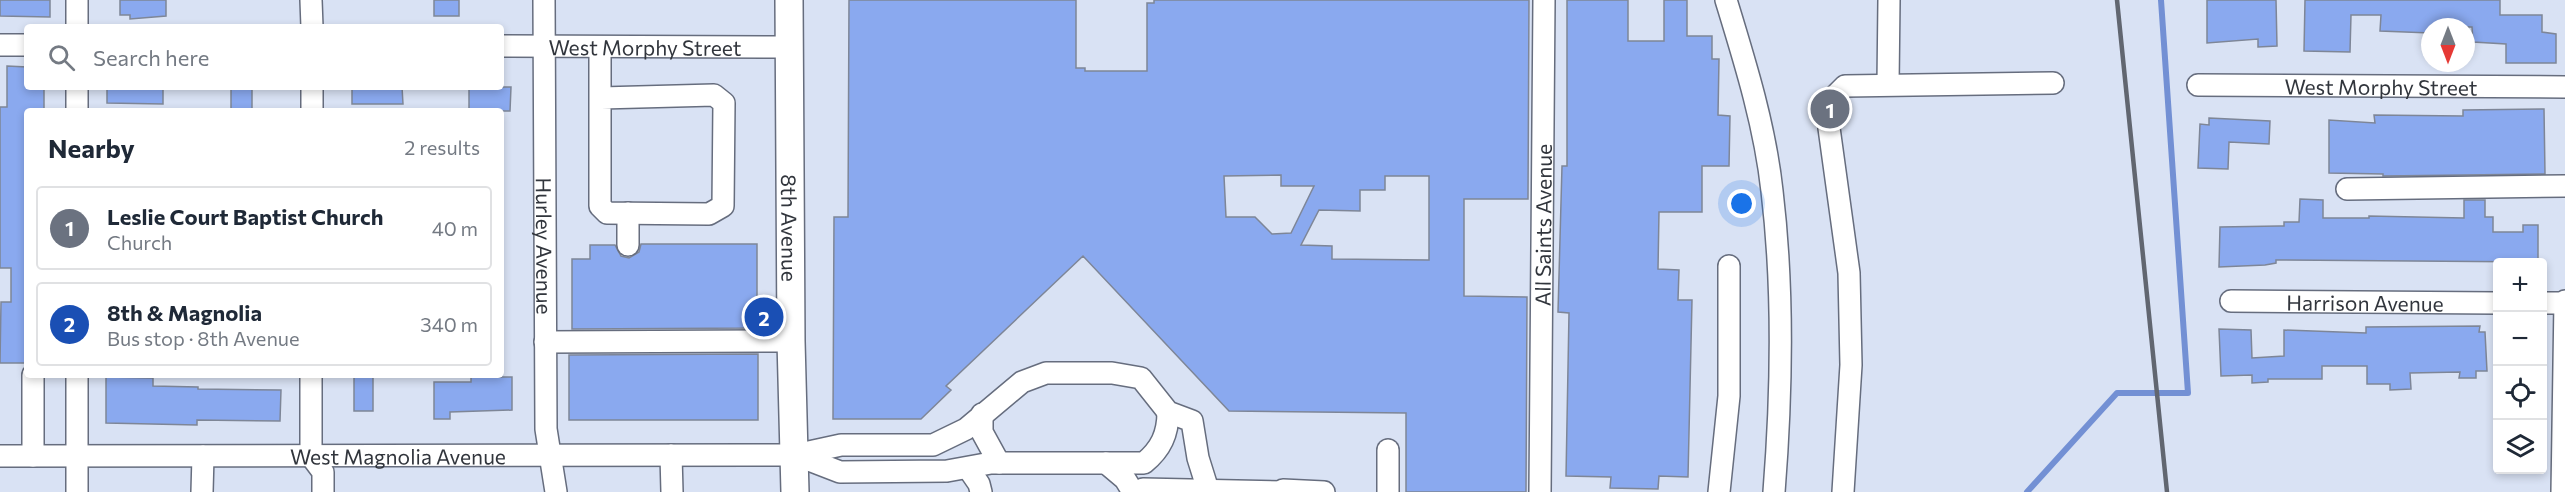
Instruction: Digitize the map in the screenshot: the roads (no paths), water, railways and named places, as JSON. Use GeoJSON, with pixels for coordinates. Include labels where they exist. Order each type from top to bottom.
{"type":"FeatureCollection","features":[{"type":"Feature","properties":{"kind":"main road","name":"8th Avenue"},"geometry":{"type":"LineString","coordinates":[[789,0],[791,341],[795,492]]}},
{"type":"Feature","properties":{"kind":"street"},"geometry":{"type":"LineString","coordinates":[[77,0],[77,24]]}},
{"type":"Feature","properties":{"kind":"street"},"geometry":{"type":"LineString","coordinates":[[311,0],[312,24]]}},
{"type":"Feature","properties":{"kind":"street","name":"Hurley Avenue"},"geometry":{"type":"LineString","coordinates":[[544,0],[546,429],[556,492]]}},
{"type":"Feature","properties":{"kind":"street","name":"All Saints Avenue"},"geometry":{"type":"LineString","coordinates":[[1540,492],[1544,0]]}},
{"type":"Feature","properties":{"kind":"street"},"geometry":{"type":"LineString","coordinates":[[1726,0],[1747,69],[1772,189],[1781,302],[1781,406],[1774,492]]}},
{"type":"Feature","properties":{"kind":"street"},"geometry":{"type":"LineString","coordinates":[[1888,84],[1889,0]]}},
{"type":"Feature","properties":{"kind":"street"},"geometry":{"type":"LineString","coordinates":[[0,45],[24,45]]}},
{"type":"Feature","properties":{"kind":"street","name":"West Morphy Street"},"geometry":{"type":"LineString","coordinates":[[504,46],[790,47]]}},
{"type":"Feature","properties":{"kind":"street"},"geometry":{"type":"LineString","coordinates":[[600,47],[600,206],[607,213],[709,214],[723,206],[724,103],[714,95],[601,98]]}},
{"type":"Feature","properties":{"kind":"street"},"geometry":{"type":"LineString","coordinates":[[1844,485],[1851,365],[1849,273],[1829,128],[1829,109],[1832,99],[1845,86],[2053,83]]}},
{"type":"Feature","properties":{"kind":"street","name":"West Morphy Street"},"geometry":{"type":"LineString","coordinates":[[2198,85],[2565,87]]}},
{"type":"Feature","properties":{"kind":"street"},"geometry":{"type":"LineString","coordinates":[[77,90],[77,108]]}},
{"type":"Feature","properties":{"kind":"street"},"geometry":{"type":"LineString","coordinates":[[312,90],[312,108]]}},
{"type":"Feature","properties":{"kind":"street"},"geometry":{"type":"LineString","coordinates":[[2347,189],[2565,186]]}},
{"type":"Feature","properties":{"kind":"street"},"geometry":{"type":"LineString","coordinates":[[628,213],[628,244]]}},
{"type":"Feature","properties":{"kind":"street"},"geometry":{"type":"LineString","coordinates":[[1719,492],[1729,396],[1729,266]]}},
{"type":"Feature","properties":{"kind":"street","name":"Harrison Avenue"},"geometry":{"type":"LineString","coordinates":[[2231,301],[2493,303]]}},
{"type":"Feature","properties":{"kind":"street"},"geometry":{"type":"LineString","coordinates":[[2547,303],[2565,302],[2562,492]]}},
{"type":"Feature","properties":{"kind":"street"},"geometry":{"type":"LineString","coordinates":[[545,342],[585,337],[791,341]]}},
{"type":"Feature","properties":{"kind":"street"},"geometry":{"type":"LineString","coordinates":[[795,455],[841,445],[933,445],[966,429],[1022,382],[1047,373],[1112,373],[1141,378],[1168,412],[1192,421],[1198,458],[1208,490]]}},
{"type":"Feature","properties":{"kind":"street"},"geometry":{"type":"LineString","coordinates":[[33,378],[33,456]]}},
{"type":"Feature","properties":{"kind":"street"},"geometry":{"type":"LineString","coordinates":[[76,378],[76,492]]}},
{"type":"Feature","properties":{"kind":"street"},"geometry":{"type":"LineString","coordinates":[[311,378],[311,456],[323,472],[322,492]]}},
{"type":"Feature","properties":{"kind":"street"},"geometry":{"type":"LineString","coordinates":[[1139,491],[1165,437],[1168,412]]}},
{"type":"Feature","properties":{"kind":"street"},"geometry":{"type":"LineString","coordinates":[[982,414],[982,432],[999,463]]}},
{"type":"Feature","properties":{"kind":"street"},"geometry":{"type":"LineString","coordinates":[[795,455],[840,472],[947,471],[999,463],[1144,463],[1156,453],[1165,437]]}},
{"type":"Feature","properties":{"kind":"street"},"geometry":{"type":"LineString","coordinates":[[1388,450],[1388,492]]}},
{"type":"Feature","properties":{"kind":"street"},"geometry":{"type":"LineString","coordinates":[[671,455],[672,492]]}},
{"type":"Feature","properties":{"kind":"street","name":"West Magnolia Avenue"},"geometry":{"type":"LineString","coordinates":[[0,456],[795,455]]}},
{"type":"Feature","properties":{"kind":"street"},"geometry":{"type":"LineString","coordinates":[[202,492],[203,456]]}},
{"type":"Feature","properties":{"kind":"street"},"geometry":{"type":"LineString","coordinates":[[1106,463],[1139,491],[1324,492]]}},
{"type":"Feature","properties":{"kind":"street"},"geometry":{"type":"LineString","coordinates":[[968,468],[979,484],[981,492]]}},
{"type":"Feature","properties":{"kind":"waterway"},"geometry":{"type":"LineString","coordinates":[[2027,492],[2117,393],[2188,393],[2161,0]]}},
{"type":"Feature","properties":{"kind":"railway"},"geometry":{"type":"LineString","coordinates":[[2117,0],[2167,492]]}},
{"type":"Feature","properties":{"kind":"place","name":"Leslie Court Baptist Church"},"geometry":{"type":"Point","coordinates":[1830,109]}},
{"type":"Feature","properties":{"kind":"place","name":"8th & Magnolia"},"geometry":{"type":"Point","coordinates":[764,317]}}]}
